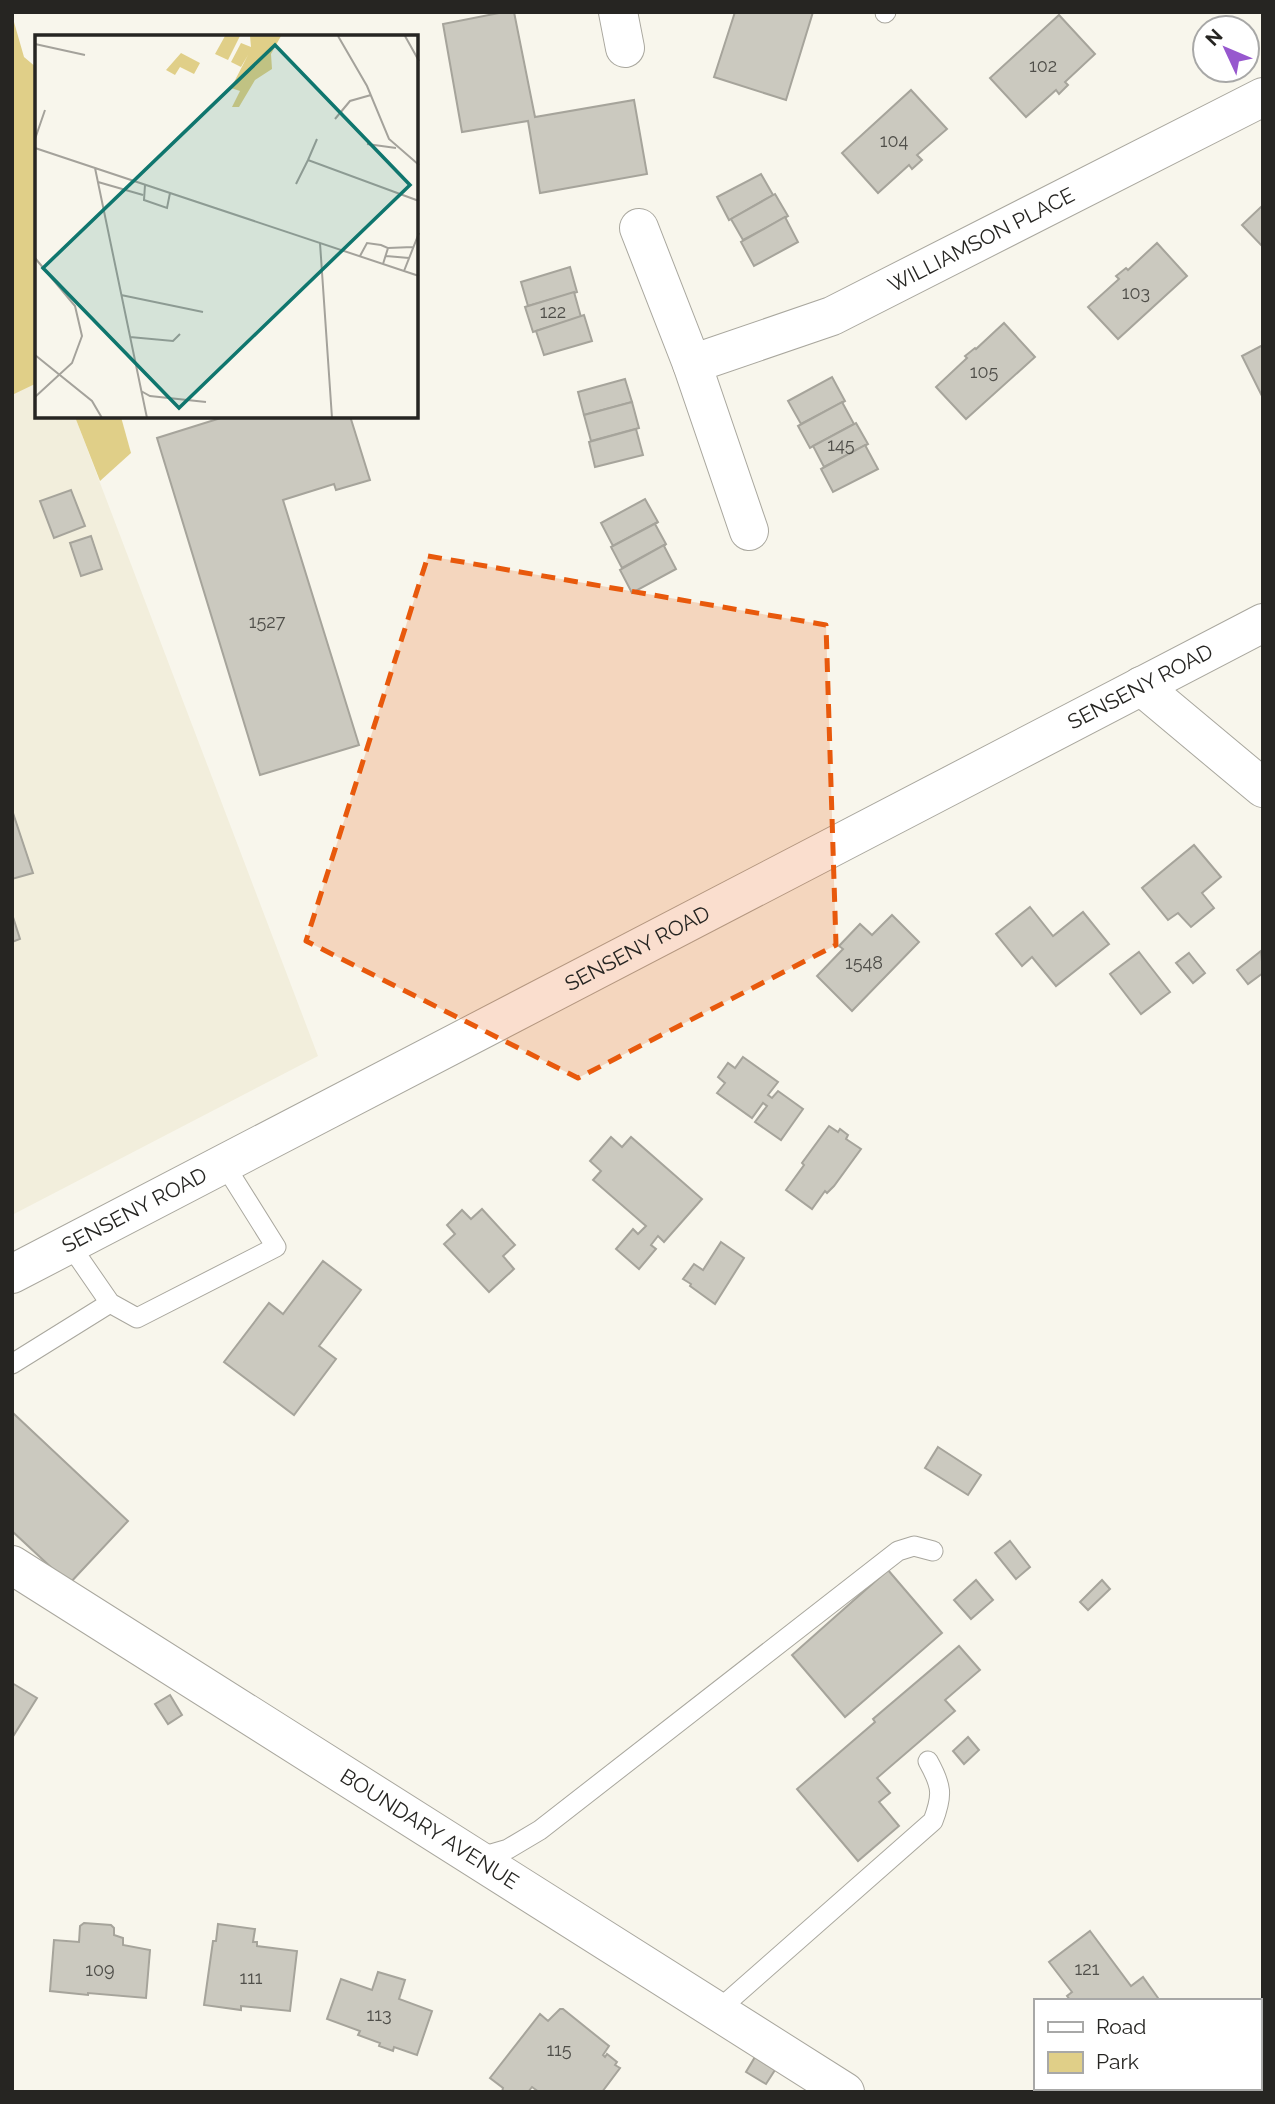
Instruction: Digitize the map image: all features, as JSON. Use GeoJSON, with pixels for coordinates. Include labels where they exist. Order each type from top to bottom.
{"type":"FeatureCollection","features":[{"type":"Feature","properties":{"kind":"street","name":"WILLIAMSON PLACE"},"geometry":{"type":"LineString","coordinates":[[692,365],[832,316],[1263,97]]}},
{"type":"Feature","properties":{"kind":"street"},"geometry":{"type":"LineString","coordinates":[[639,228],[692,365],[749,531]]}},
{"type":"Feature","properties":{"kind":"street","name":"SENSENY ROAD"},"geometry":{"type":"LineString","coordinates":[[12,1274],[1263,623]]}},
{"type":"Feature","properties":{"kind":"street"},"geometry":{"type":"LineString","coordinates":[[1141,686],[1263,788]]}},
{"type":"Feature","properties":{"kind":"street","name":"BOUNDARY AVENUE"},"geometry":{"type":"LineString","coordinates":[[12,1565],[845,2092]]}},
{"type":"Feature","properties":{"kind":"lane"},"geometry":{"type":"LineString","coordinates":[[69,1245],[110,1303],[137,1318],[276,1247],[224,1164]]}},
{"type":"Feature","properties":{"kind":"lane"},"geometry":{"type":"LineString","coordinates":[[12,1364],[110,1303]]}},
{"type":"Feature","properties":{"kind":"lane"},"geometry":{"type":"LineString","coordinates":[[477,1858],[508,1849],[540,1830],[898,1551],[914,1546],[933,1551]]}},
{"type":"Feature","properties":{"kind":"lane"},"geometry":{"type":"LineString","coordinates":[[716,2012],[933,1821],[940,1802],[940,1783],[928,1761]]}},
{"type":"Feature","properties":{"kind":"highlighted area"},"geometry":{"type":"Polygon","coordinates":[[[428,556],[826,625],[836,945],[578,1078],[306,941],[428,556]]]}},
{"type":"Feature","properties":{"kind":"shaded area"},"geometry":{"type":"Polygon","coordinates":[[[12,251],[35,311],[35,418],[75,418],[318,1056],[12,1215],[12,251]]]}},
{"type":"Feature","properties":{"kind":"green space"},"geometry":{"type":"Polygon","coordinates":[[[12,15],[24,57],[35,66],[35,384],[12,395],[12,15]]]}},
{"type":"Feature","properties":{"kind":"green space"},"geometry":{"type":"Polygon","coordinates":[[[75,418],[121,418],[131,453],[100,481],[75,418]]]}},
{"type":"Feature","properties":{"kind":"building"},"geometry":{"type":"Polygon","coordinates":[[[514,12],[535,117],[634,100],[647,174],[540,193],[528,121],[462,132],[443,24],[514,12]]]}},
{"type":"Feature","properties":{"kind":"building"},"geometry":{"type":"Polygon","coordinates":[[[735,12],[813,12],[786,100],[714,77],[735,12]]]}},
{"type":"Feature","properties":{"kind":"building"},"geometry":{"type":"Polygon","coordinates":[[[1059,15],[1095,54],[1065,82],[1068,85],[1059,94],[1056,90],[1026,117],[990,78],[1059,15]]]}},
{"type":"Feature","properties":{"kind":"building"},"geometry":{"type":"Polygon","coordinates":[[[911,90],[947,129],[917,155],[922,160],[912,169],[909,165],[878,193],[842,153],[911,90]]]}},
{"type":"Feature","properties":{"kind":"building"},"geometry":{"type":"Polygon","coordinates":[[[761,174],[773,195],[729,220],[717,197],[761,174]]]}},
{"type":"Feature","properties":{"kind":"building"},"geometry":{"type":"Polygon","coordinates":[[[775,194],[788,216],[743,240],[731,219],[775,194]]]}},
{"type":"Feature","properties":{"kind":"building"},"geometry":{"type":"Polygon","coordinates":[[[1263,205],[1263,247],[1242,225],[1263,205]]]}},
{"type":"Feature","properties":{"kind":"building"},"geometry":{"type":"Polygon","coordinates":[[[785,217],[798,242],[754,266],[741,242],[785,217]]]}},
{"type":"Feature","properties":{"kind":"building"},"geometry":{"type":"Polygon","coordinates":[[[1157,243],[1187,276],[1118,339],[1088,307],[1119,279],[1116,276],[1126,268],[1128,270],[1157,243]]]}},
{"type":"Feature","properties":{"kind":"building"},"geometry":{"type":"Polygon","coordinates":[[[570,267],[577,292],[528,306],[521,282],[570,267]]]}},
{"type":"Feature","properties":{"kind":"building"},"geometry":{"type":"Polygon","coordinates":[[[574,292],[581,317],[533,332],[525,307],[574,292]]]}},
{"type":"Feature","properties":{"kind":"building"},"geometry":{"type":"Polygon","coordinates":[[[584,315],[592,341],[544,355],[536,331],[584,315]]]}},
{"type":"Feature","properties":{"kind":"building"},"geometry":{"type":"Polygon","coordinates":[[[1004,323],[1035,357],[966,419],[936,387],[967,358],[965,356],[1004,323]]]}},
{"type":"Feature","properties":{"kind":"building"},"geometry":{"type":"Polygon","coordinates":[[[1263,345],[1263,398],[1242,356],[1263,345]]]}},
{"type":"Feature","properties":{"kind":"building"},"geometry":{"type":"Polygon","coordinates":[[[832,377],[845,401],[801,424],[788,401],[832,377]]]}},
{"type":"Feature","properties":{"kind":"building"},"geometry":{"type":"Polygon","coordinates":[[[625,379],[632,402],[584,415],[578,392],[625,379]]]}},
{"type":"Feature","properties":{"kind":"building"},"geometry":{"type":"Polygon","coordinates":[[[632,402],[639,428],[591,441],[584,415],[632,402]]]}},
{"type":"Feature","properties":{"kind":"building"},"geometry":{"type":"Polygon","coordinates":[[[842,402],[854,424],[810,448],[798,426],[842,402]]]}},
{"type":"Feature","properties":{"kind":"building"},"geometry":{"type":"Polygon","coordinates":[[[221,418],[351,418],[370,480],[336,490],[334,484],[283,500],[359,745],[260,775],[157,438],[221,418]]]}},
{"type":"Feature","properties":{"kind":"building"},"geometry":{"type":"Polygon","coordinates":[[[856,423],[868,444],[824,467],[813,446],[856,423]]]}},
{"type":"Feature","properties":{"kind":"building"},"geometry":{"type":"Polygon","coordinates":[[[636,429],[643,455],[595,467],[589,442],[636,429]]]}},
{"type":"Feature","properties":{"kind":"building"},"geometry":{"type":"Polygon","coordinates":[[[865,445],[878,469],[833,492],[821,469],[865,445]]]}},
{"type":"Feature","properties":{"kind":"building"},"geometry":{"type":"Polygon","coordinates":[[[71,490],[85,526],[54,538],[40,501],[71,490]]]}},
{"type":"Feature","properties":{"kind":"building"},"geometry":{"type":"Polygon","coordinates":[[[645,499],[658,522],[613,546],[601,523],[645,499]]]}},
{"type":"Feature","properties":{"kind":"building"},"geometry":{"type":"Polygon","coordinates":[[[658,522],[655,524],[666,544],[622,568],[611,547],[658,522]]]}},
{"type":"Feature","properties":{"kind":"building"},"geometry":{"type":"Polygon","coordinates":[[[91,536],[102,569],[81,576],[70,543],[91,536]]]}},
{"type":"Feature","properties":{"kind":"building"},"geometry":{"type":"Polygon","coordinates":[[[666,544],[664,546],[676,569],[632,593],[620,570],[666,544]]]}},
{"type":"Feature","properties":{"kind":"building"},"geometry":{"type":"Polygon","coordinates":[[[12,810],[33,873],[12,879],[12,810]]]}},
{"type":"Feature","properties":{"kind":"building"},"geometry":{"type":"Polygon","coordinates":[[[1194,845],[1221,877],[1202,893],[1214,908],[1191,927],[1178,913],[1168,920],[1142,888],[1194,845]]]}},
{"type":"Feature","properties":{"kind":"building"},"geometry":{"type":"Polygon","coordinates":[[[1030,907],[1053,936],[1083,912],[1109,944],[1056,986],[1032,957],[1022,966],[996,934],[1030,907]]]}},
{"type":"Feature","properties":{"kind":"building"},"geometry":{"type":"Polygon","coordinates":[[[12,914],[20,939],[12,942],[12,914]]]}},
{"type":"Feature","properties":{"kind":"building"},"geometry":{"type":"Polygon","coordinates":[[[892,915],[919,942],[852,1011],[817,976],[843,949],[839,946],[860,924],[872,935],[892,915]]]}},
{"type":"Feature","properties":{"kind":"building"},"geometry":{"type":"Polygon","coordinates":[[[1261,951],[1263,973],[1248,984],[1237,970],[1261,951]]]}},
{"type":"Feature","properties":{"kind":"building"},"geometry":{"type":"Polygon","coordinates":[[[1139,952],[1170,992],[1141,1014],[1110,974],[1139,952]]]}},
{"type":"Feature","properties":{"kind":"building"},"geometry":{"type":"Polygon","coordinates":[[[1189,953],[1205,973],[1193,983],[1176,963],[1189,953]]]}},
{"type":"Feature","properties":{"kind":"building"},"geometry":{"type":"Polygon","coordinates":[[[743,1057],[778,1082],[768,1095],[772,1098],[778,1091],[803,1109],[781,1140],[755,1122],[767,1106],[763,1103],[752,1118],[717,1093],[725,1083],[718,1077],[728,1063],[735,1068],[743,1057]]]}},
{"type":"Feature","properties":{"kind":"building"},"geometry":{"type":"Polygon","coordinates":[[[829,1126],[838,1132],[840,1129],[848,1135],[846,1139],[861,1149],[834,1186],[827,1193],[825,1191],[812,1209],[786,1190],[829,1126]]]}},
{"type":"Feature","properties":{"kind":"building"},"geometry":{"type":"Polygon","coordinates":[[[611,1137],[622,1147],[631,1137],[702,1199],[664,1242],[658,1236],[651,1245],[656,1249],[639,1269],[616,1249],[633,1229],[638,1234],[646,1226],[593,1180],[601,1171],[590,1161],[611,1137]]]}},
{"type":"Feature","properties":{"kind":"building"},"geometry":{"type":"Polygon","coordinates":[[[482,1209],[515,1245],[503,1256],[514,1269],[489,1292],[444,1244],[455,1234],[447,1225],[462,1210],[471,1219],[482,1209]]]}},
{"type":"Feature","properties":{"kind":"building"},"geometry":{"type":"Polygon","coordinates":[[[721,1242],[744,1258],[715,1304],[683,1279],[694,1264],[703,1270],[721,1242]]]}},
{"type":"Feature","properties":{"kind":"building"},"geometry":{"type":"Polygon","coordinates":[[[323,1261],[361,1290],[319,1346],[336,1359],[294,1415],[224,1362],[269,1303],[283,1314],[323,1261]]]}},
{"type":"Feature","properties":{"kind":"building"},"geometry":{"type":"Polygon","coordinates":[[[14,1414],[128,1521],[69,1584],[12,1531],[14,1414]]]}},
{"type":"Feature","properties":{"kind":"building"},"geometry":{"type":"Polygon","coordinates":[[[938,1447],[981,1475],[968,1495],[925,1468],[938,1447]]]}},
{"type":"Feature","properties":{"kind":"building"},"geometry":{"type":"Polygon","coordinates":[[[1010,1541],[1030,1567],[1016,1579],[995,1553],[1010,1541]]]}},
{"type":"Feature","properties":{"kind":"building"},"geometry":{"type":"Polygon","coordinates":[[[888,1570],[942,1633],[845,1717],[792,1655],[888,1570]]]}},
{"type":"Feature","properties":{"kind":"building"},"geometry":{"type":"Polygon","coordinates":[[[976,1580],[993,1600],[971,1619],[954,1600],[976,1580]]]}},
{"type":"Feature","properties":{"kind":"building"},"geometry":{"type":"Polygon","coordinates":[[[1102,1580],[1110,1589],[1088,1610],[1080,1602],[1102,1580]]]}},
{"type":"Feature","properties":{"kind":"building"},"geometry":{"type":"Polygon","coordinates":[[[959,1646],[980,1670],[945,1700],[955,1711],[877,1778],[890,1793],[879,1802],[899,1826],[858,1861],[797,1789],[875,1722],[873,1719],[959,1646]]]}},
{"type":"Feature","properties":{"kind":"building"},"geometry":{"type":"Polygon","coordinates":[[[12,1683],[37,1698],[12,1738],[12,1683]]]}},
{"type":"Feature","properties":{"kind":"building"},"geometry":{"type":"Polygon","coordinates":[[[170,1695],[182,1715],[168,1724],[155,1704],[170,1695]]]}},
{"type":"Feature","properties":{"kind":"building"},"geometry":{"type":"Polygon","coordinates":[[[968,1737],[979,1750],[964,1764],[953,1751],[968,1737]]]}},
{"type":"Feature","properties":{"kind":"building"},"geometry":{"type":"Polygon","coordinates":[[[84,1923],[111,1925],[114,1935],[123,1938],[123,1945],[150,1950],[146,1998],[50,1991],[54,1940],[79,1942],[80,1926],[84,1923]]]}},
{"type":"Feature","properties":{"kind":"building"},"geometry":{"type":"Polygon","coordinates":[[[218,1924],[255,1929],[253,1942],[257,1942],[257,1946],[297,1951],[290,2011],[241,2006],[241,2010],[204,2005],[218,1924]]]}},
{"type":"Feature","properties":{"kind":"building"},"geometry":{"type":"Polygon","coordinates":[[[1090,1931],[1131,1986],[1143,1977],[1158,1998],[1069,1999],[1067,1996],[1072,1992],[1049,1962],[1090,1931]]]}},
{"type":"Feature","properties":{"kind":"building"},"geometry":{"type":"Polygon","coordinates":[[[378,1972],[405,1980],[399,1999],[432,2011],[417,2055],[394,2047],[393,2051],[379,2046],[380,2043],[358,2035],[360,2031],[327,2019],[341,1979],[372,1990],[378,1972]]]}},
{"type":"Feature","properties":{"kind":"building"},"geometry":{"type":"Polygon","coordinates":[[[560,2009],[609,2046],[603,2055],[605,2057],[607,2054],[620,2068],[602,2092],[539,2092],[532,2087],[528,2092],[502,2092],[503,2088],[490,2078],[540,2014],[548,2021],[560,2009]]]}},
{"type":"Feature","properties":{"kind":"building"},"geometry":{"type":"Polygon","coordinates":[[[755,2057],[775,2070],[766,2084],[746,2072],[755,2057]]]}}]}
